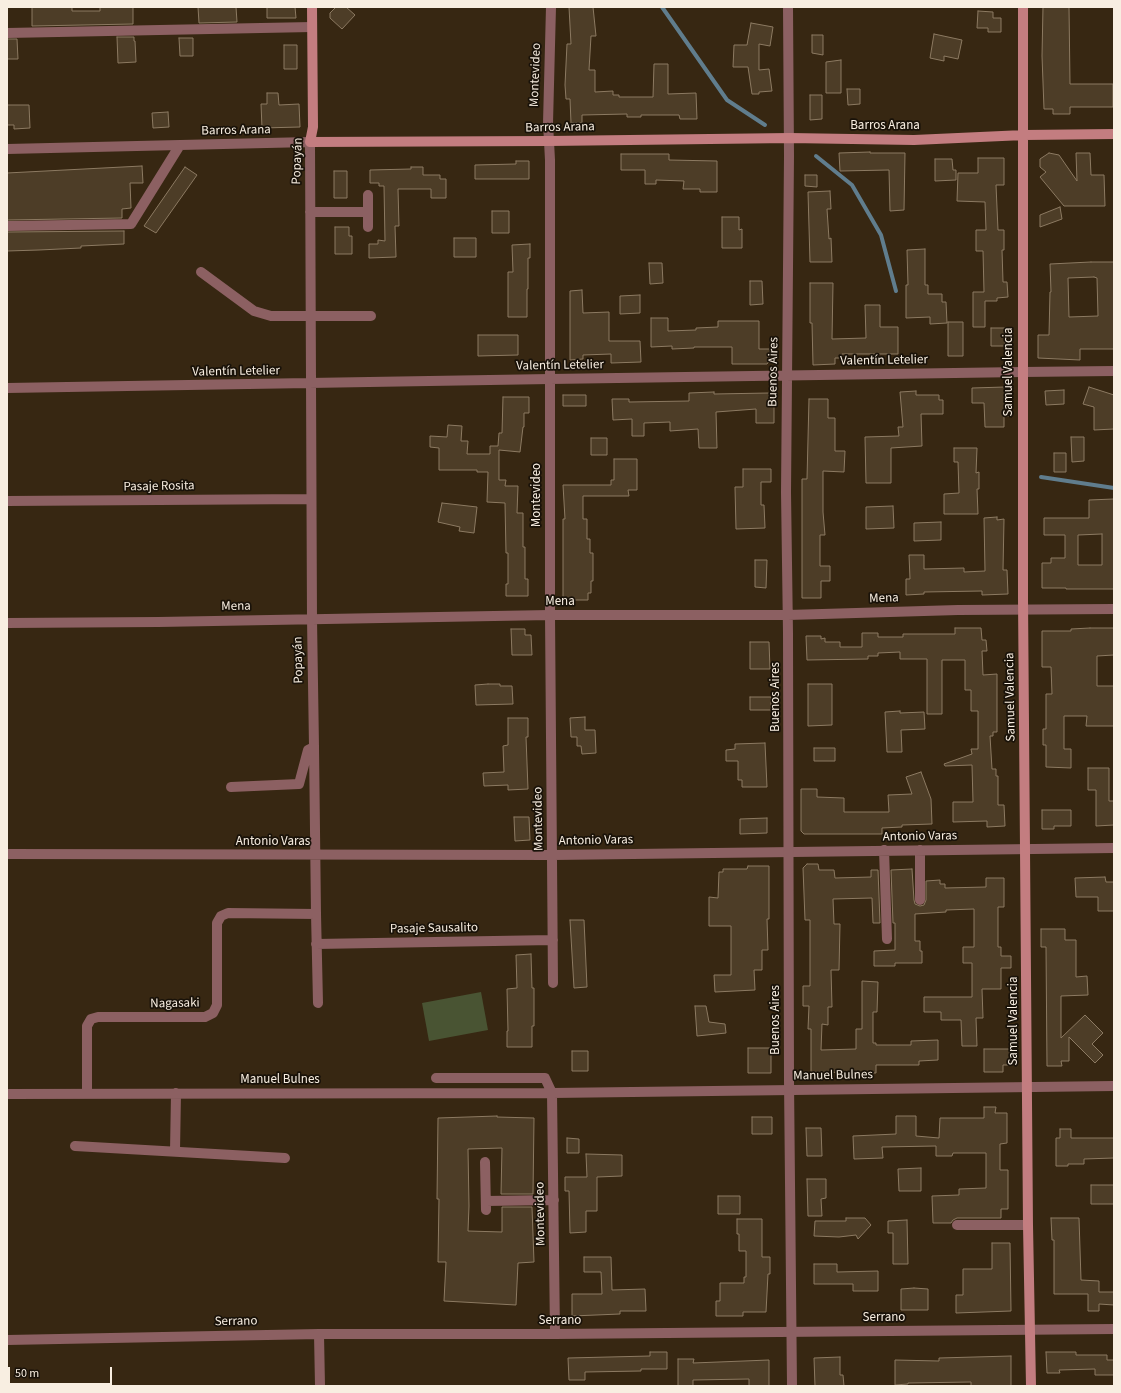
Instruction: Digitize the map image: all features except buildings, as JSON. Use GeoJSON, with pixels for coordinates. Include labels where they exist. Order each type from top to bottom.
{"type":"FeatureCollection","features":[{"type":"Feature","properties":{"kind":"main road","name":"Popayán"},"geometry":{"type":"LineString","coordinates":[[310,142],[313,127],[312,7]]}},
{"type":"Feature","properties":{"kind":"main road","name":"Samuel Valencia"},"geometry":{"type":"LineString","coordinates":[[1023,7],[1023,610],[1028,1226],[1031,1386]]}},
{"type":"Feature","properties":{"kind":"main road","name":"Barros Arana"},"geometry":{"type":"LineString","coordinates":[[310,142],[549,142],[790,138],[914,140],[1024,135],[1114,134]]}},
{"type":"Feature","properties":{"kind":"street","name":"Montevideo"},"geometry":{"type":"LineString","coordinates":[[551,7],[548,118],[550,160],[550,615],[553,983]]}},
{"type":"Feature","properties":{"kind":"street","name":"Buenos Aires"},"geometry":{"type":"LineString","coordinates":[[788,7],[790,138],[786,492],[792,1386]]}},
{"type":"Feature","properties":{"kind":"street"},"geometry":{"type":"LineString","coordinates":[[7,33],[312,26]]}},
{"type":"Feature","properties":{"kind":"street","name":"Barros Arana"},"geometry":{"type":"LineString","coordinates":[[7,149],[310,142]]}},
{"type":"Feature","properties":{"kind":"street","name":"Popayán"},"geometry":{"type":"LineString","coordinates":[[310,142],[312,619],[318,1004]]}},
{"type":"Feature","properties":{"kind":"street"},"geometry":{"type":"LineString","coordinates":[[7,226],[131,224],[180,145]]}},
{"type":"Feature","properties":{"kind":"street"},"geometry":{"type":"LineString","coordinates":[[368,195],[368,227]]}},
{"type":"Feature","properties":{"kind":"street"},"geometry":{"type":"LineString","coordinates":[[310,212],[368,212]]}},
{"type":"Feature","properties":{"kind":"street"},"geometry":{"type":"LineString","coordinates":[[201,272],[254,311],[271,316],[371,316]]}},
{"type":"Feature","properties":{"kind":"street","name":"Valentín Letelier"},"geometry":{"type":"LineString","coordinates":[[7,388],[1114,371]]}},
{"type":"Feature","properties":{"kind":"street","name":"Pasaje Rosita"},"geometry":{"type":"LineString","coordinates":[[7,502],[311,498]]}},
{"type":"Feature","properties":{"kind":"street","name":"Mena"},"geometry":{"type":"LineString","coordinates":[[7,623],[550,615],[788,615],[958,610],[1114,609]]}},
{"type":"Feature","properties":{"kind":"street"},"geometry":{"type":"LineString","coordinates":[[231,787],[299,784],[308,750],[314,746]]}},
{"type":"Feature","properties":{"kind":"street","name":"Antonio Varas"},"geometry":{"type":"LineString","coordinates":[[7,854],[553,855],[1114,848]]}},
{"type":"Feature","properties":{"kind":"street"},"geometry":{"type":"LineString","coordinates":[[884,850],[887,939]]}},
{"type":"Feature","properties":{"kind":"street"},"geometry":{"type":"LineString","coordinates":[[920,850],[920,900]]}},
{"type":"Feature","properties":{"kind":"street","name":"Nagasaki"},"geometry":{"type":"LineString","coordinates":[[87,1094],[87,1026],[91,1019],[98,1017],[205,1017],[213,1013],[217,1005],[218,923],[221,916],[228,913],[316,914]]}},
{"type":"Feature","properties":{"kind":"street","name":"Pasaje Sausalito"},"geometry":{"type":"LineString","coordinates":[[316,944],[553,940]]}},
{"type":"Feature","properties":{"kind":"street"},"geometry":{"type":"LineString","coordinates":[[436,1078],[545,1078],[552,1093]]}},
{"type":"Feature","properties":{"kind":"street","name":"Manuel Bulnes"},"geometry":{"type":"LineString","coordinates":[[7,1094],[552,1093],[1114,1086]]}},
{"type":"Feature","properties":{"kind":"street"},"geometry":{"type":"LineString","coordinates":[[176,1093],[176,1151]]}},
{"type":"Feature","properties":{"kind":"street","name":"Montevideo"},"geometry":{"type":"LineString","coordinates":[[552,1093],[555,1334]]}},
{"type":"Feature","properties":{"kind":"street"},"geometry":{"type":"LineString","coordinates":[[76,1146],[285,1158]]}},
{"type":"Feature","properties":{"kind":"street"},"geometry":{"type":"LineString","coordinates":[[485,1162],[486,1206],[554,1200]]}},
{"type":"Feature","properties":{"kind":"street"},"geometry":{"type":"LineString","coordinates":[[957,1225],[1028,1226]]}},
{"type":"Feature","properties":{"kind":"street","name":"Serrano"},"geometry":{"type":"LineString","coordinates":[[7,1340],[319,1334],[555,1334],[1114,1329]]}},
{"type":"Feature","properties":{"kind":"street"},"geometry":{"type":"LineString","coordinates":[[319,1334],[320,1386]]}},
{"type":"Feature","properties":{"kind":"green space"},"geometry":{"type":"Polygon","coordinates":[[[481,992],[488,1030],[429,1041],[422,1003],[481,992]]]}},
{"type":"Feature","properties":{"kind":"waterway"},"geometry":{"type":"LineString","coordinates":[[662,7],[727,100],[765,125]]}},
{"type":"Feature","properties":{"kind":"waterway"},"geometry":{"type":"LineString","coordinates":[[816,156],[852,185],[881,235],[896,291]]}},
{"type":"Feature","properties":{"kind":"waterway"},"geometry":{"type":"LineString","coordinates":[[1041,477],[1114,488]]}}]}
